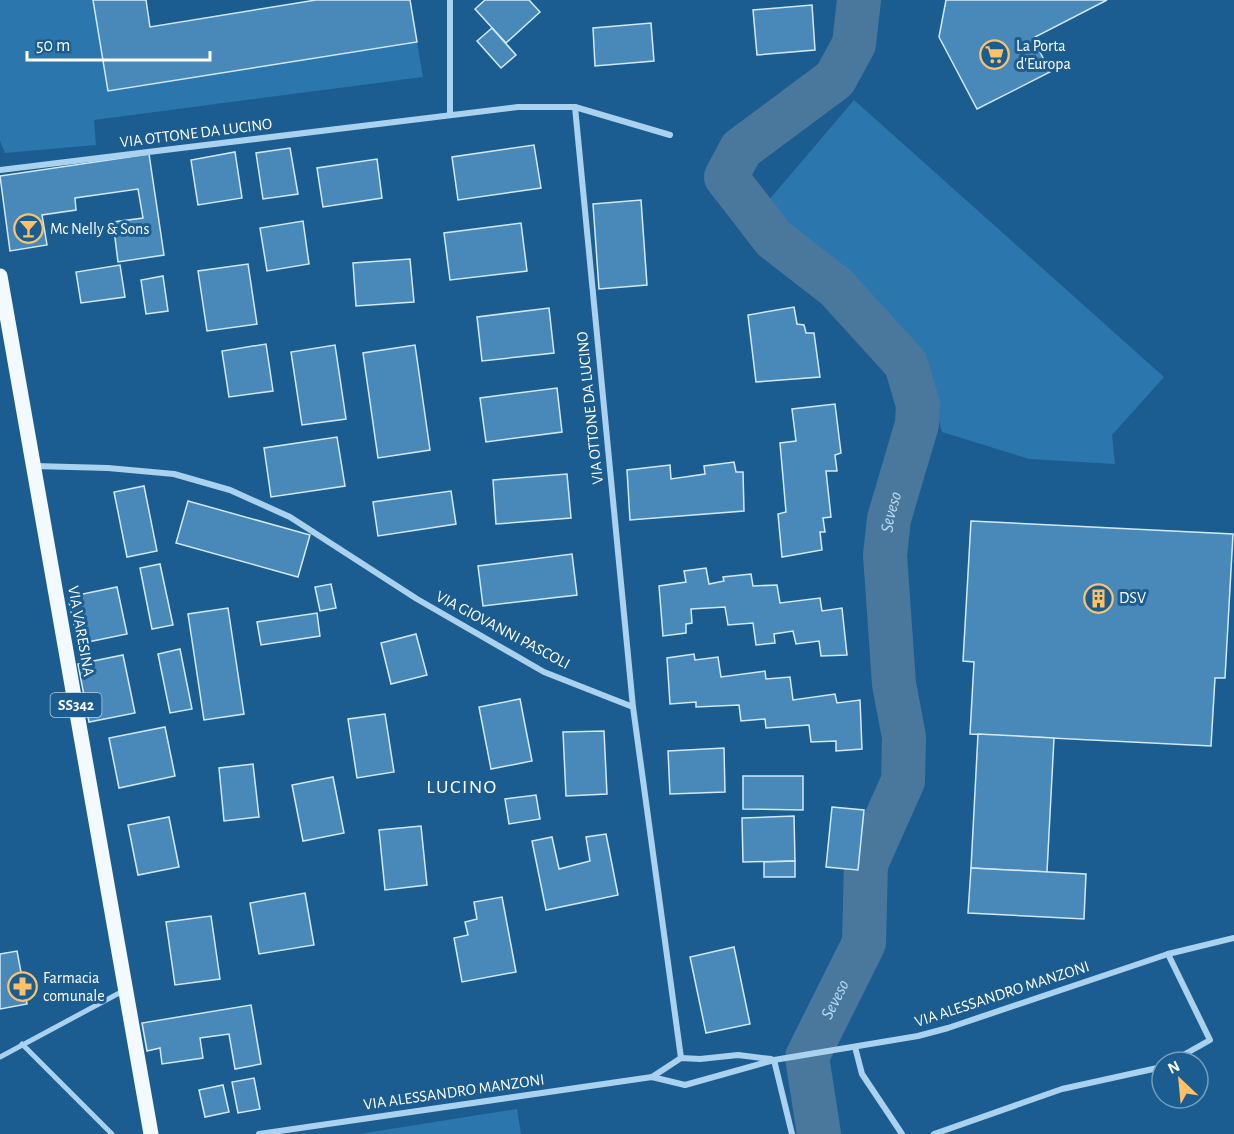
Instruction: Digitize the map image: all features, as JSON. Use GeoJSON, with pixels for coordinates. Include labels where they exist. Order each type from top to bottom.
{"type":"FeatureCollection","features":[{"type":"Feature","properties":{"kind":"main road","name":"VIA VARESINA"},"geometry":{"type":"LineString","coordinates":[[0,276],[151,1134]]}},
{"type":"Feature","properties":{"kind":"street"},"geometry":{"type":"LineString","coordinates":[[450,0],[450,115]]}},
{"type":"Feature","properties":{"kind":"street","name":"VIA OTTONE DA LUCINO"},"geometry":{"type":"LineString","coordinates":[[0,170],[518,107],[574,107],[670,135]]}},
{"type":"Feature","properties":{"kind":"street","name":"VIA OTTONE DA LUCINO"},"geometry":{"type":"LineString","coordinates":[[574,107],[633,707]]}},
{"type":"Feature","properties":{"kind":"street","name":"VIA GIOVANNI PASCOLI"},"geometry":{"type":"LineString","coordinates":[[34,466],[108,468],[174,474],[230,490],[290,517],[417,599],[544,672],[633,707]]}},
{"type":"Feature","properties":{"kind":"street"},"geometry":{"type":"LineString","coordinates":[[633,707],[681,1058]]}},
{"type":"Feature","properties":{"kind":"street","name":"VIA ALESSANDRO MANZONI"},"geometry":{"type":"LineString","coordinates":[[259,1134],[652,1077],[685,1085],[774,1060],[855,1047],[948,1028],[1168,954],[1234,938]]}},
{"type":"Feature","properties":{"kind":"street"},"geometry":{"type":"LineString","coordinates":[[1168,954],[1210,1040],[1192,1050]]}},
{"type":"Feature","properties":{"kind":"street"},"geometry":{"type":"LineString","coordinates":[[0,1057],[126,989]]}},
{"type":"Feature","properties":{"kind":"street"},"geometry":{"type":"LineString","coordinates":[[22,1044],[112,1134]]}},
{"type":"Feature","properties":{"kind":"street"},"geometry":{"type":"LineString","coordinates":[[855,1047],[862,1074],[902,1134]]}},
{"type":"Feature","properties":{"kind":"street","name":"VIA ALESSANDRO MANZONI"},"geometry":{"type":"LineString","coordinates":[[652,1077],[681,1058],[700,1059],[738,1055],[774,1060]]}},
{"type":"Feature","properties":{"kind":"street"},"geometry":{"type":"LineString","coordinates":[[774,1060],[792,1134]]}},
{"type":"Feature","properties":{"kind":"street"},"geometry":{"type":"LineString","coordinates":[[934,1134],[1062,1089],[1150,1070]]}},
{"type":"Feature","properties":{"kind":"shaded area"},"geometry":{"type":"Polygon","coordinates":[[[0,0],[94,0],[108,91],[417,42],[423,77],[94,120],[96,145],[5,153],[0,141],[0,0]]]}},
{"type":"Feature","properties":{"kind":"shaded area"},"geometry":{"type":"Polygon","coordinates":[[[854,100],[1164,377],[1112,435],[1115,464],[1029,459],[942,432],[923,359],[878,310],[763,207],[854,100]]]}},
{"type":"Feature","properties":{"kind":"shaded area"},"geometry":{"type":"Polygon","coordinates":[[[517,1109],[521,1134],[359,1134],[517,1109]]]}},
{"type":"Feature","properties":{"kind":"building"},"geometry":{"type":"Polygon","coordinates":[[[93,0],[146,0],[150,27],[316,0],[410,0],[417,42],[108,91],[93,0]]]}},
{"type":"Feature","properties":{"kind":"building"},"geometry":{"type":"Polygon","coordinates":[[[485,0],[529,0],[540,12],[506,43],[475,9],[485,0]]]}},
{"type":"Feature","properties":{"kind":"building","name":"La Porta d'Europa"},"geometry":{"type":"Polygon","coordinates":[[[946,0],[1107,0],[1033,38],[1050,72],[977,109],[939,37],[946,0]]]}},
{"type":"Feature","properties":{"kind":"building"},"geometry":{"type":"Polygon","coordinates":[[[812,5],[815,50],[757,55],[753,10],[812,5]]]}},
{"type":"Feature","properties":{"kind":"building"},"geometry":{"type":"Polygon","coordinates":[[[651,23],[654,61],[595,66],[593,28],[651,23]]]}},
{"type":"Feature","properties":{"kind":"building"},"geometry":{"type":"Polygon","coordinates":[[[492,28],[516,55],[501,68],[477,41],[492,28]]]}},
{"type":"Feature","properties":{"kind":"building"},"geometry":{"type":"Polygon","coordinates":[[[534,145],[541,188],[458,200],[452,157],[534,145]]]}},
{"type":"Feature","properties":{"kind":"building"},"geometry":{"type":"Polygon","coordinates":[[[290,148],[298,194],[263,199],[256,153],[290,148]]]}},
{"type":"Feature","properties":{"kind":"building"},"geometry":{"type":"Polygon","coordinates":[[[235,152],[242,198],[198,205],[191,160],[235,152]]]}},
{"type":"Feature","properties":{"kind":"building"},"geometry":{"type":"Polygon","coordinates":[[[149,154],[164,255],[118,262],[113,222],[143,218],[138,189],[75,198],[76,210],[42,215],[47,245],[10,251],[0,176],[149,154]]]}},
{"type":"Feature","properties":{"kind":"building"},"geometry":{"type":"Polygon","coordinates":[[[377,159],[382,198],[323,207],[317,168],[377,159]]]}},
{"type":"Feature","properties":{"kind":"building"},"geometry":{"type":"Polygon","coordinates":[[[641,200],[647,285],[599,289],[593,204],[641,200]]]}},
{"type":"Feature","properties":{"kind":"building"},"geometry":{"type":"Polygon","coordinates":[[[303,221],[309,264],[267,271],[260,228],[303,221]]]}},
{"type":"Feature","properties":{"kind":"building"},"geometry":{"type":"Polygon","coordinates":[[[521,223],[527,271],[450,280],[444,233],[521,223]]]}},
{"type":"Feature","properties":{"kind":"building"},"geometry":{"type":"Polygon","coordinates":[[[410,259],[414,302],[356,306],[353,263],[410,259]]]}},
{"type":"Feature","properties":{"kind":"building"},"geometry":{"type":"Polygon","coordinates":[[[248,264],[257,324],[207,331],[198,271],[248,264]]]}},
{"type":"Feature","properties":{"kind":"building"},"geometry":{"type":"Polygon","coordinates":[[[120,265],[125,297],[81,303],[76,272],[120,265]]]}},
{"type":"Feature","properties":{"kind":"building"},"geometry":{"type":"Polygon","coordinates":[[[163,276],[168,311],[146,314],[141,280],[163,276]]]}},
{"type":"Feature","properties":{"kind":"building"},"geometry":{"type":"Polygon","coordinates":[[[794,307],[797,324],[804,325],[806,333],[814,333],[820,377],[756,382],[748,315],[794,307]]]}},
{"type":"Feature","properties":{"kind":"building"},"geometry":{"type":"Polygon","coordinates":[[[549,308],[554,353],[482,361],[477,317],[549,308]]]}},
{"type":"Feature","properties":{"kind":"building"},"geometry":{"type":"Polygon","coordinates":[[[266,344],[273,391],[229,397],[222,351],[266,344]]]}},
{"type":"Feature","properties":{"kind":"building"},"geometry":{"type":"Polygon","coordinates":[[[335,345],[346,419],[302,425],[291,352],[335,345]]]}},
{"type":"Feature","properties":{"kind":"building"},"geometry":{"type":"Polygon","coordinates":[[[415,345],[430,450],[378,458],[363,353],[415,345]]]}},
{"type":"Feature","properties":{"kind":"building"},"geometry":{"type":"Polygon","coordinates":[[[557,388],[562,432],[486,442],[480,398],[557,388]]]}},
{"type":"Feature","properties":{"kind":"building"},"geometry":{"type":"Polygon","coordinates":[[[835,404],[841,453],[835,455],[837,471],[826,471],[831,517],[823,518],[825,532],[820,532],[822,550],[782,557],[778,514],[786,512],[780,443],[796,441],[792,409],[835,404]]]}},
{"type":"Feature","properties":{"kind":"building"},"geometry":{"type":"Polygon","coordinates":[[[337,437],[345,486],[271,497],[264,448],[337,437]]]}},
{"type":"Feature","properties":{"kind":"building"},"geometry":{"type":"Polygon","coordinates":[[[734,462],[736,472],[743,472],[744,511],[630,520],[627,470],[670,465],[671,479],[705,474],[704,466],[734,462]]]}},
{"type":"Feature","properties":{"kind":"building"},"geometry":{"type":"Polygon","coordinates":[[[567,474],[571,518],[496,524],[493,480],[567,474]]]}},
{"type":"Feature","properties":{"kind":"building"},"geometry":{"type":"Polygon","coordinates":[[[144,486],[157,551],[127,557],[114,492],[144,486]]]}},
{"type":"Feature","properties":{"kind":"building"},"geometry":{"type":"Polygon","coordinates":[[[451,491],[456,524],[378,536],[373,502],[451,491]]]}},
{"type":"Feature","properties":{"kind":"building"},"geometry":{"type":"Polygon","coordinates":[[[188,501],[310,535],[298,577],[176,543],[188,501]]]}},
{"type":"Feature","properties":{"kind":"building","name":"DSV"},"geometry":{"type":"Polygon","coordinates":[[[971,521],[1233,534],[1225,678],[1215,678],[1211,746],[970,734],[974,662],[963,661],[971,521]]]}},
{"type":"Feature","properties":{"kind":"building"},"geometry":{"type":"Polygon","coordinates":[[[572,554],[577,595],[483,606],[478,566],[572,554]]]}},
{"type":"Feature","properties":{"kind":"building"},"geometry":{"type":"Polygon","coordinates":[[[160,564],[173,625],[152,629],[140,568],[160,564]]]}},
{"type":"Feature","properties":{"kind":"building"},"geometry":{"type":"Polygon","coordinates":[[[706,568],[709,584],[724,581],[723,577],[751,574],[753,586],[777,585],[780,603],[820,598],[822,611],[842,608],[847,655],[821,656],[819,641],[796,644],[793,631],[774,634],[775,643],[756,645],[753,623],[728,625],[725,607],[691,609],[692,623],[686,624],[686,633],[663,636],[659,586],[686,582],[684,571],[706,568]]]}},
{"type":"Feature","properties":{"kind":"building"},"geometry":{"type":"Polygon","coordinates":[[[331,584],[336,608],[320,611],[315,587],[331,584]]]}},
{"type":"Feature","properties":{"kind":"building"},"geometry":{"type":"Polygon","coordinates":[[[117,587],[127,634],[78,644],[68,597],[117,587]]]}},
{"type":"Feature","properties":{"kind":"building"},"geometry":{"type":"Polygon","coordinates":[[[228,608],[244,714],[204,720],[188,614],[228,608]]]}},
{"type":"Feature","properties":{"kind":"building"},"geometry":{"type":"Polygon","coordinates":[[[317,613],[320,636],[261,645],[257,622],[317,613]]]}},
{"type":"Feature","properties":{"kind":"building"},"geometry":{"type":"Polygon","coordinates":[[[416,634],[427,675],[391,684],[381,643],[416,634]]]}},
{"type":"Feature","properties":{"kind":"building"},"geometry":{"type":"Polygon","coordinates":[[[180,649],[192,709],[170,713],[158,654],[180,649]]]}},
{"type":"Feature","properties":{"kind":"building"},"geometry":{"type":"Polygon","coordinates":[[[694,654],[695,660],[718,657],[721,677],[765,671],[766,679],[790,677],[793,700],[835,694],[837,703],[860,700],[862,749],[836,751],[836,741],[811,742],[809,725],[766,728],[765,719],[741,721],[739,705],[696,707],[696,702],[670,704],[667,658],[694,654]]]}},
{"type":"Feature","properties":{"kind":"building"},"geometry":{"type":"Polygon","coordinates":[[[123,655],[135,713],[89,722],[78,664],[123,655]]]}},
{"type":"Feature","properties":{"kind":"building"},"geometry":{"type":"Polygon","coordinates":[[[520,699],[532,761],[491,769],[479,707],[520,699]]]}},
{"type":"Feature","properties":{"kind":"building"},"geometry":{"type":"Polygon","coordinates":[[[385,714],[394,772],[357,778],[348,719],[385,714]]]}},
{"type":"Feature","properties":{"kind":"building"},"geometry":{"type":"Polygon","coordinates":[[[165,727],[175,776],[119,788],[109,738],[165,727]]]}},
{"type":"Feature","properties":{"kind":"building"},"geometry":{"type":"Polygon","coordinates":[[[604,731],[607,794],[566,796],[563,732],[604,731]]]}},
{"type":"Feature","properties":{"kind":"building"},"geometry":{"type":"Polygon","coordinates":[[[978,734],[1054,738],[1047,872],[971,868],[978,734]]]}},
{"type":"Feature","properties":{"kind":"building"},"geometry":{"type":"Polygon","coordinates":[[[724,748],[725,792],[670,794],[668,751],[724,748]]]}},
{"type":"Feature","properties":{"kind":"building"},"geometry":{"type":"Polygon","coordinates":[[[253,764],[259,817],[224,821],[219,768],[253,764]]]}},
{"type":"Feature","properties":{"kind":"building"},"geometry":{"type":"Polygon","coordinates":[[[743,776],[803,776],[803,810],[743,809],[743,776]]]}},
{"type":"Feature","properties":{"kind":"building"},"geometry":{"type":"Polygon","coordinates":[[[333,777],[344,833],[303,841],[292,785],[333,777]]]}},
{"type":"Feature","properties":{"kind":"building"},"geometry":{"type":"Polygon","coordinates":[[[536,795],[540,819],[509,824],[505,799],[536,795]]]}},
{"type":"Feature","properties":{"kind":"building"},"geometry":{"type":"Polygon","coordinates":[[[832,807],[864,810],[858,870],[826,867],[832,807]]]}},
{"type":"Feature","properties":{"kind":"building"},"geometry":{"type":"Polygon","coordinates":[[[794,816],[795,861],[743,862],[742,818],[794,816]]]}},
{"type":"Feature","properties":{"kind":"building"},"geometry":{"type":"Polygon","coordinates":[[[169,817],[179,867],[138,875],[128,825],[169,817]]]}},
{"type":"Feature","properties":{"kind":"building"},"geometry":{"type":"Polygon","coordinates":[[[421,826],[427,885],[385,890],[379,830],[421,826]]]}},
{"type":"Feature","properties":{"kind":"building"},"geometry":{"type":"Polygon","coordinates":[[[606,834],[618,895],[546,910],[532,841],[552,837],[559,869],[590,861],[586,837],[606,834]]]}},
{"type":"Feature","properties":{"kind":"building"},"geometry":{"type":"Polygon","coordinates":[[[795,861],[795,877],[764,877],[764,862],[795,861]]]}},
{"type":"Feature","properties":{"kind":"building"},"geometry":{"type":"Polygon","coordinates":[[[971,868],[1086,874],[1084,919],[968,913],[971,868]]]}},
{"type":"Feature","properties":{"kind":"building"},"geometry":{"type":"Polygon","coordinates":[[[305,893],[314,945],[259,954],[250,903],[305,893]]]}},
{"type":"Feature","properties":{"kind":"building"},"geometry":{"type":"Polygon","coordinates":[[[502,897],[516,972],[462,982],[454,938],[468,935],[465,922],[477,919],[474,902],[502,897]]]}},
{"type":"Feature","properties":{"kind":"building"},"geometry":{"type":"Polygon","coordinates":[[[211,916],[220,979],[175,985],[166,922],[211,916]]]}},
{"type":"Feature","properties":{"kind":"building"},"geometry":{"type":"Polygon","coordinates":[[[734,947],[750,1024],[706,1033],[690,957],[734,947]]]}},
{"type":"Feature","properties":{"kind":"building"},"geometry":{"type":"Polygon","coordinates":[[[17,951],[27,1004],[0,1009],[0,954],[17,951]]]}},
{"type":"Feature","properties":{"kind":"building"},"geometry":{"type":"Polygon","coordinates":[[[251,1005],[261,1064],[235,1069],[229,1034],[200,1038],[203,1058],[162,1064],[160,1048],[147,1051],[142,1023],[251,1005]]]}},
{"type":"Feature","properties":{"kind":"building"},"geometry":{"type":"Polygon","coordinates":[[[254,1078],[260,1109],[238,1113],[232,1082],[254,1078]]]}},
{"type":"Feature","properties":{"kind":"building"},"geometry":{"type":"Polygon","coordinates":[[[223,1085],[229,1112],[205,1117],[199,1090],[223,1085]]]}},
{"type":"Feature","properties":{"kind":"waterway","name":"Seveso"},"geometry":{"type":"LineString","coordinates":[[819,1134],[807,1057],[864,943],[866,864],[903,781],[904,737],[894,684],[885,555],[889,519],[917,424],[918,405],[906,364],[836,287],[774,239],[726,177],[741,149],[835,79],[854,44],[859,0]]}},
{"type":"Feature","properties":{"kind":"place","name":"La Porta d'Europa"},"geometry":{"type":"Point","coordinates":[995,55]}},
{"type":"Feature","properties":{"kind":"place","name":"Mc Nelly & Sons"},"geometry":{"type":"Point","coordinates":[29,229]}},
{"type":"Feature","properties":{"kind":"place","name":"DSV"},"geometry":{"type":"Point","coordinates":[1098,598]}},
{"type":"Feature","properties":{"kind":"place","name":"Farmacia comunale"},"geometry":{"type":"Point","coordinates":[22,987]}},
{"type":"Feature","properties":{"kind":"district","name":"LUCINO"},"geometry":{"type":"Point","coordinates":[462,787]}}]}
